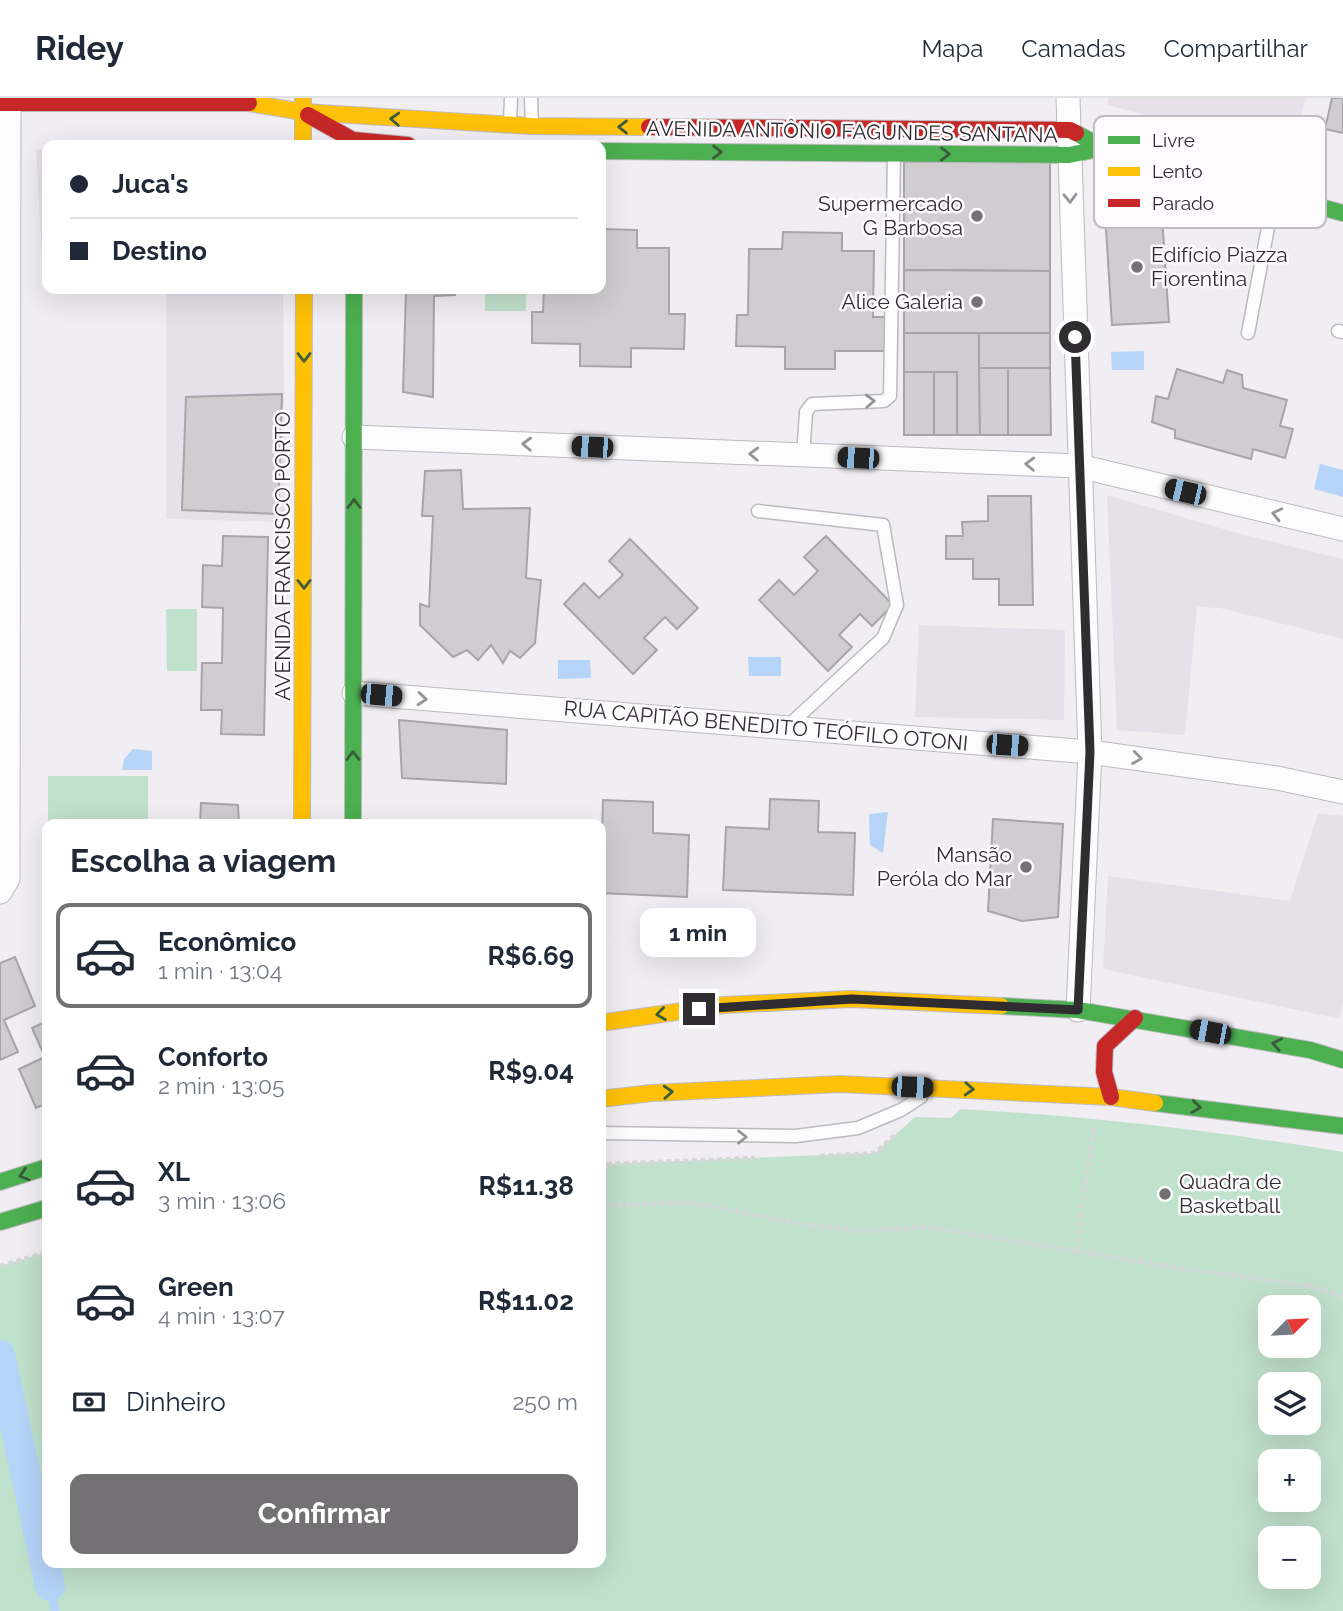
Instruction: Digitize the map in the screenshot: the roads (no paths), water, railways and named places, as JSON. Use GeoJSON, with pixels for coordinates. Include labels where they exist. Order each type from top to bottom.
{"type":"FeatureCollection","features":[{"type":"Feature","properties":{"kind":"main road"},"geometry":{"type":"LineString","coordinates":[[4,103],[303,105],[351,140]]}},
{"type":"Feature","properties":{"kind":"main road","name":"AVENIDA ANTÔNIO FAGUNDES SANTANA"},"geometry":{"type":"LineString","coordinates":[[303,105],[352,106],[373,118],[532,126],[1070,130],[1094,144]]}},
{"type":"Feature","properties":{"kind":"main road"},"geometry":{"type":"LineString","coordinates":[[303,105],[303,140]]}},
{"type":"Feature","properties":{"kind":"main road"},"geometry":{"type":"LineString","coordinates":[[352,106],[354,140]]}},
{"type":"Feature","properties":{"kind":"main road","name":"AVENIDA ANTÔNIO FAGUNDES SANTANA"},"geometry":{"type":"LineString","coordinates":[[606,150],[1069,155],[1094,150]]}},
{"type":"Feature","properties":{"kind":"main road","name":"AVENIDA ANTÔNIO FAGUNDES SANTANA"},"geometry":{"type":"LineString","coordinates":[[1326,208],[1343,213]]}},
{"type":"Feature","properties":{"kind":"main road","name":"AVENIDA FRANCISCO PORTO"},"geometry":{"type":"LineString","coordinates":[[302,819],[304,294]]}},
{"type":"Feature","properties":{"kind":"main road"},"geometry":{"type":"LineString","coordinates":[[353,819],[354,294]]}},
{"type":"Feature","properties":{"kind":"main road"},"geometry":{"type":"LineString","coordinates":[[606,1022],[724,1005],[852,999],[1078,1010],[1310,1050],[1343,1060]]}},
{"type":"Feature","properties":{"kind":"main road"},"geometry":{"type":"LineString","coordinates":[[1111,1097],[1104,1072],[1105,1046],[1135,1018]]}},
{"type":"Feature","properties":{"kind":"main road"},"geometry":{"type":"LineString","coordinates":[[606,1098],[652,1093],[841,1084],[1111,1097],[1343,1126]]}},
{"type":"Feature","properties":{"kind":"main road"},"geometry":{"type":"LineString","coordinates":[[0,1182],[42,1169]]}},
{"type":"Feature","properties":{"kind":"main road"},"geometry":{"type":"LineString","coordinates":[[0,1222],[42,1209]]}},
{"type":"Feature","properties":{"kind":"street"},"geometry":{"type":"LineString","coordinates":[[1068,98],[1090,752],[1078,1010]]}},
{"type":"Feature","properties":{"kind":"street"},"geometry":{"type":"LineString","coordinates":[[0,892],[8,879],[4,103]]}},
{"type":"Feature","properties":{"kind":"street"},"geometry":{"type":"LineString","coordinates":[[354,437],[1079,466],[1343,530]]}},
{"type":"Feature","properties":{"kind":"street","name":"RUA CAPITÃO BENEDITO TEÓFILO OTONI"},"geometry":{"type":"LineString","coordinates":[[354,693],[1090,752],[1277,778],[1343,792]]}},
{"type":"Feature","properties":{"kind":"lane"},"geometry":{"type":"LineString","coordinates":[[510,125],[511,98]]}},
{"type":"Feature","properties":{"kind":"lane"},"geometry":{"type":"LineString","coordinates":[[531,98],[532,126]]}},
{"type":"Feature","properties":{"kind":"lane"},"geometry":{"type":"LineString","coordinates":[[803,456],[806,412],[812,404],[884,401],[890,396],[894,153]]}},
{"type":"Feature","properties":{"kind":"lane"},"geometry":{"type":"LineString","coordinates":[[1248,333],[1267,228]]}},
{"type":"Feature","properties":{"kind":"lane"},"geometry":{"type":"LineString","coordinates":[[758,511],[883,525],[897,605],[883,638],[787,728]]}},
{"type":"Feature","properties":{"kind":"lane"},"geometry":{"type":"LineString","coordinates":[[606,1134],[796,1136],[845,1130],[858,1128],[901,1110],[936,1088]]}},
{"type":"Feature","properties":{"kind":"water"},"geometry":{"type":"Polygon","coordinates":[[[1144,351],[1144,370],[1112,370],[1111,352],[1144,351]]]}},
{"type":"Feature","properties":{"kind":"water"},"geometry":{"type":"Polygon","coordinates":[[[1320,464],[1343,470],[1343,497],[1314,489],[1320,464]]]}},
{"type":"Feature","properties":{"kind":"water"},"geometry":{"type":"Polygon","coordinates":[[[748,657],[781,657],[781,676],[749,676],[748,657]]]}},
{"type":"Feature","properties":{"kind":"water"},"geometry":{"type":"Polygon","coordinates":[[[558,660],[590,660],[591,678],[558,679],[558,660]]]}},
{"type":"Feature","properties":{"kind":"water"},"geometry":{"type":"Polygon","coordinates":[[[133,749],[152,751],[152,770],[122,770],[124,759],[133,749]]]}},
{"type":"Feature","properties":{"kind":"water"},"geometry":{"type":"Polygon","coordinates":[[[888,812],[883,853],[870,845],[869,814],[888,812]]]}},
{"type":"Feature","properties":{"kind":"waterway"},"geometry":{"type":"LineString","coordinates":[[0,1355],[42,1549]]}},
{"type":"Feature","properties":{"kind":"waterway"},"geometry":{"type":"LineString","coordinates":[[46,1568],[50,1586]]}},
{"type":"Feature","properties":{"kind":"waterway"},"geometry":{"type":"LineString","coordinates":[[50,1586],[55,1611]]}},
{"type":"Feature","properties":{"kind":"place","name":"Supermercado G Barbosa"},"geometry":{"type":"Point","coordinates":[977,216]}},
{"type":"Feature","properties":{"kind":"place","name":"Edifício Piazza Fiorentina"},"geometry":{"type":"Point","coordinates":[1137,267]}},
{"type":"Feature","properties":{"kind":"place","name":"Alice Galeria"},"geometry":{"type":"Point","coordinates":[977,302]}},
{"type":"Feature","properties":{"kind":"place","name":"Mansão Peróla do Mar"},"geometry":{"type":"Point","coordinates":[1026,867]}},
{"type":"Feature","properties":{"kind":"place","name":"Quadra de Basketball"},"geometry":{"type":"Point","coordinates":[1165,1194]}}]}
